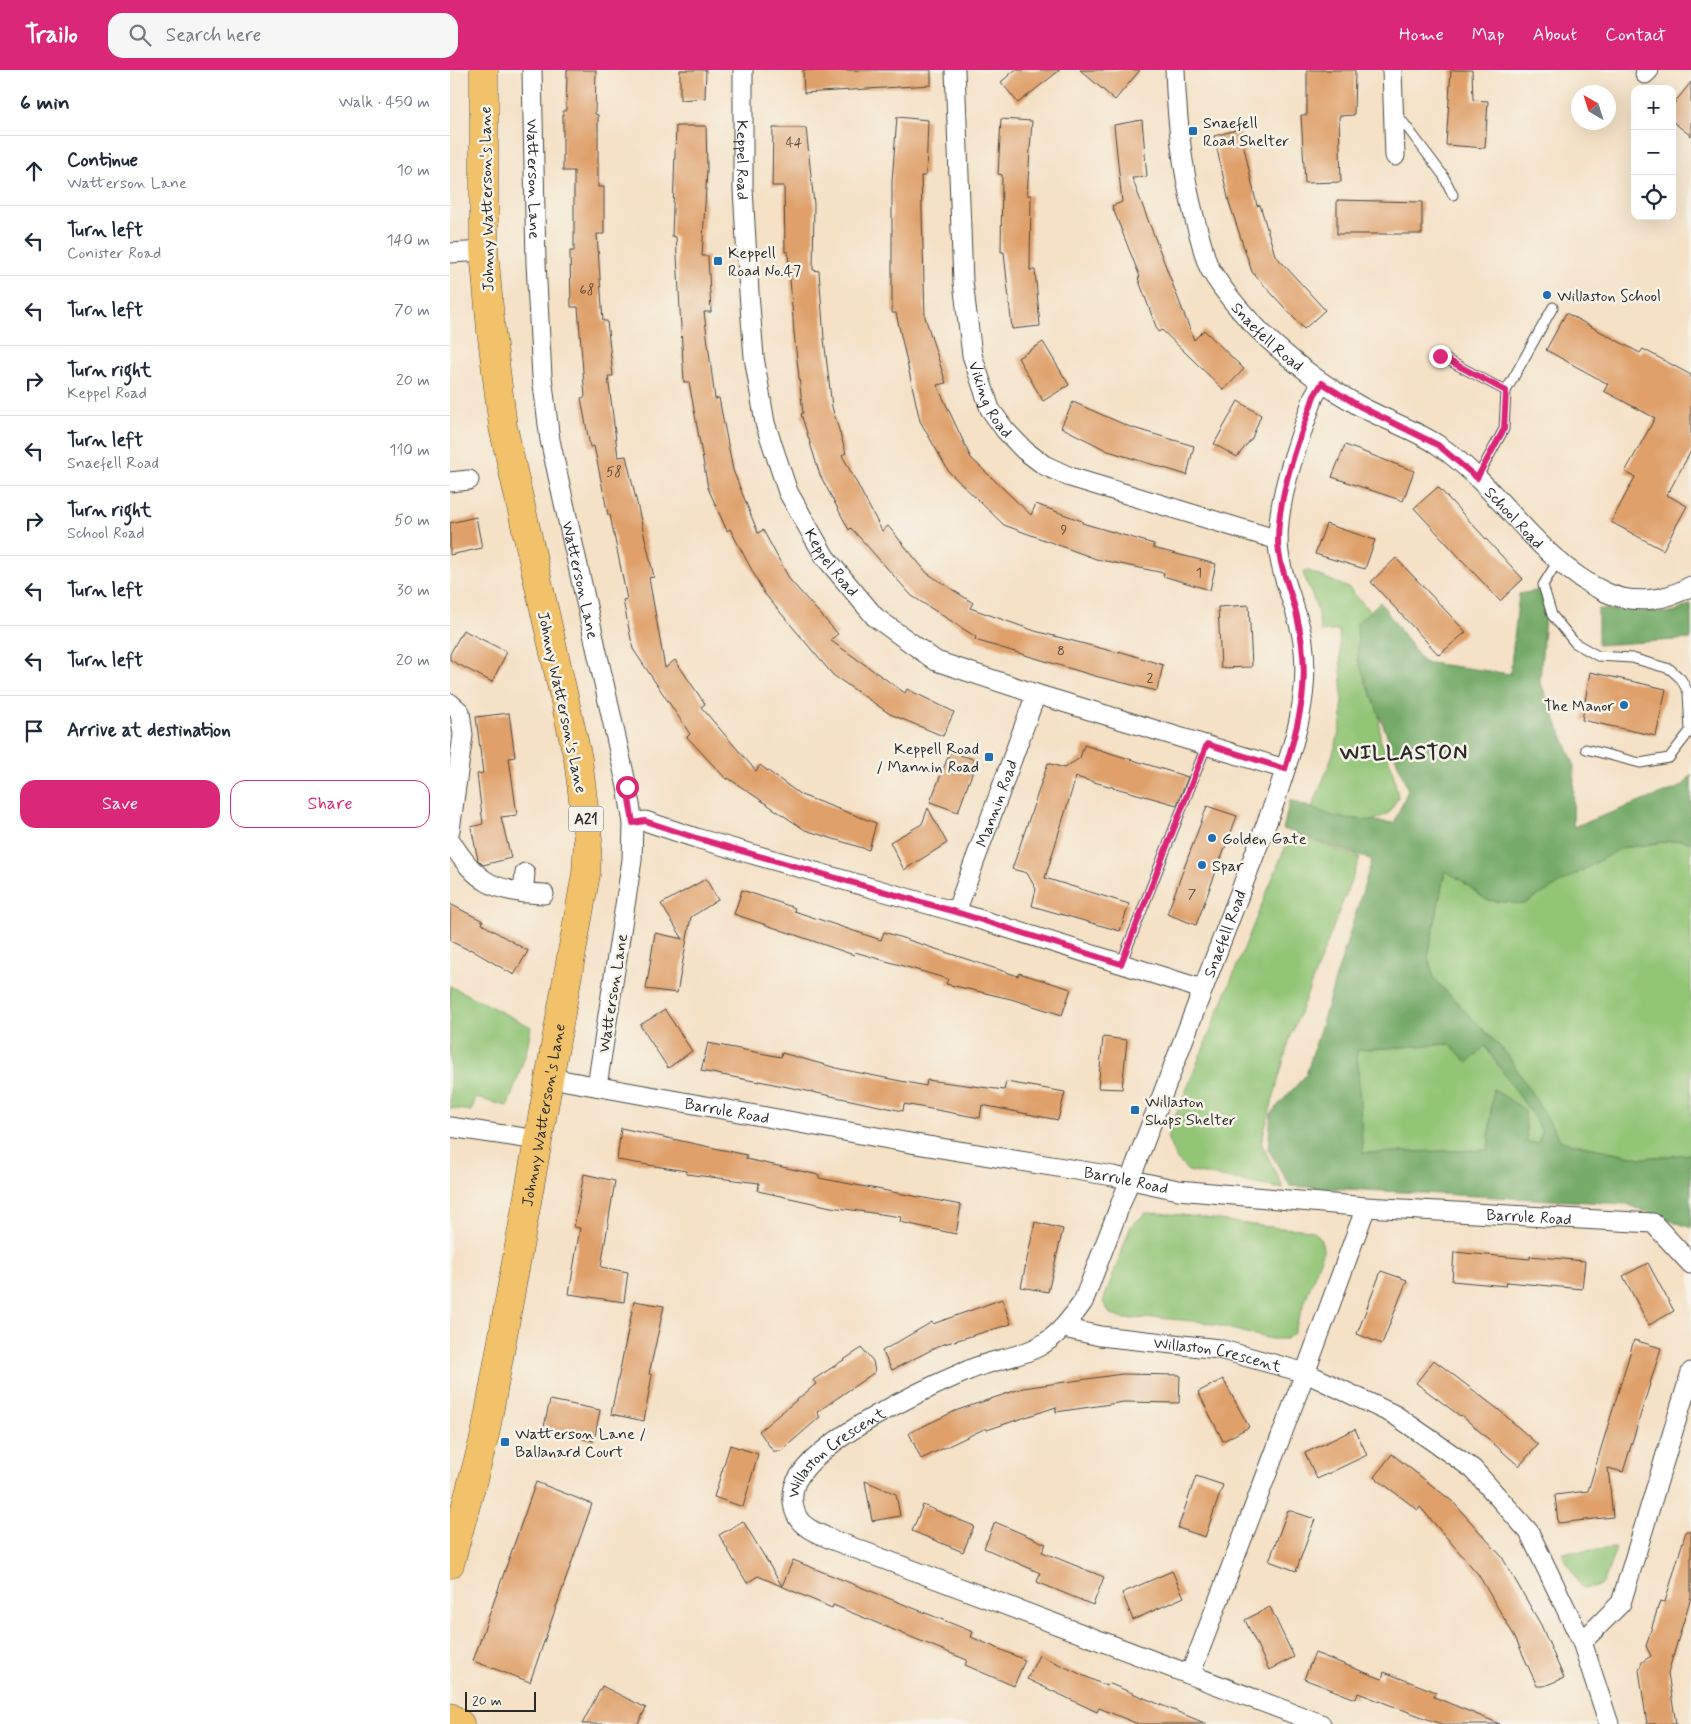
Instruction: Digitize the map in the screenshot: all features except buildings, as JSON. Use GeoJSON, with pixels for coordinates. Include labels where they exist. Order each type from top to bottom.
{"type":"FeatureCollection","features":[{"type":"Feature","properties":{"kind":"main road","name":"Johnny Watterson's Lane"},"geometry":{"type":"LineString","coordinates":[[450,1564],[484,1435],[586,874],[588,839],[578,759],[503,427],[491,330],[484,251],[484,70]]}},
{"type":"Feature","properties":{"kind":"main road"},"geometry":{"type":"LineString","coordinates":[[450,1717],[460,1724]]}},
{"type":"Feature","properties":{"kind":"street","name":"Watterson Lane"},"geometry":{"type":"LineString","coordinates":[[532,70],[536,263],[542,377],[550,440],[627,787],[633,823],[632,860],[597,1086]]}},
{"type":"Feature","properties":{"kind":"street","name":"Keppel Road"},"geometry":{"type":"LineString","coordinates":[[743,70],[744,189],[754,357],[765,423],[788,492],[825,557],[875,616],[936,661],[1036,694],[1285,769]]}},
{"type":"Feature","properties":{"kind":"street","name":"Viking Road"},"geometry":{"type":"LineString","coordinates":[[955,70],[964,291],[972,355],[990,409],[1024,450],[1044,465],[1070,478],[1278,540]]}},
{"type":"Feature","properties":{"kind":"street","name":"Snaefell Road"},"geometry":{"type":"LineString","coordinates":[[1064,1328],[1083,1302],[1285,769],[1300,719],[1305,676],[1303,642],[1282,571],[1278,540],[1284,491],[1314,396],[1322,383],[1286,357],[1229,296],[1209,267],[1192,212],[1177,108],[1175,70]]}},
{"type":"Feature","properties":{"kind":"street"},"geometry":{"type":"LineString","coordinates":[[1392,70],[1395,156]]}},
{"type":"Feature","properties":{"kind":"street"},"geometry":{"type":"LineString","coordinates":[[450,252],[484,251]]}},
{"type":"Feature","properties":{"kind":"street","name":"School Road"},"geometry":{"type":"LineString","coordinates":[[1322,383],[1359,406],[1438,445],[1477,478],[1525,528],[1578,576],[1607,593],[1643,600],[1678,594],[1691,586]]}},
{"type":"Feature","properties":{"kind":"street"},"geometry":{"type":"LineString","coordinates":[[450,482],[469,480]]}},
{"type":"Feature","properties":{"kind":"street","name":"Mannin Road"},"geometry":{"type":"LineString","coordinates":[[956,912],[1036,694]]}},
{"type":"Feature","properties":{"kind":"street"},"geometry":{"type":"LineString","coordinates":[[450,703],[460,712],[463,735],[450,830]]}},
{"type":"Feature","properties":{"kind":"street"},"geometry":{"type":"LineString","coordinates":[[633,823],[645,821],[696,838],[956,912],[1202,989]]}},
{"type":"Feature","properties":{"kind":"street"},"geometry":{"type":"LineString","coordinates":[[450,840],[462,861],[490,886],[523,893],[544,894]]}},
{"type":"Feature","properties":{"kind":"street"},"geometry":{"type":"LineString","coordinates":[[523,893],[525,873]]}},
{"type":"Feature","properties":{"kind":"street","name":"Barrule Road"},"geometry":{"type":"LineString","coordinates":[[550,1078],[1178,1190],[1366,1207],[1653,1223],[1691,1264]]}},
{"type":"Feature","properties":{"kind":"street"},"geometry":{"type":"LineString","coordinates":[[450,1127],[538,1140]]}},
{"type":"Feature","properties":{"kind":"street"},"geometry":{"type":"LineString","coordinates":[[1190,1675],[1306,1373],[1366,1207]]}},
{"type":"Feature","properties":{"kind":"street","name":"Willaston Crescent"},"geometry":{"type":"LineString","coordinates":[[1321,1724],[816,1532],[798,1520],[792,1503],[796,1483],[809,1465],[845,1436],[904,1400],[971,1369],[1037,1347],[1064,1328],[1100,1336],[1219,1349],[1306,1373],[1395,1415],[1473,1470],[1529,1532],[1582,1642]]}},
{"type":"Feature","properties":{"kind":"street"},"geometry":{"type":"LineString","coordinates":[[1609,1724],[1582,1642],[1621,1603],[1691,1372]]}},
{"type":"Feature","properties":{"kind":"lane"},"geometry":{"type":"LineString","coordinates":[[1392,108],[1444,175],[1452,195]]}},
{"type":"Feature","properties":{"kind":"lane"},"geometry":{"type":"LineString","coordinates":[[1477,478],[1504,429],[1506,391],[1553,307]]}},
{"type":"Feature","properties":{"kind":"lane"},"geometry":{"type":"LineString","coordinates":[[1440,356],[1506,391]]}},
{"type":"Feature","properties":{"kind":"lane"},"geometry":{"type":"LineString","coordinates":[[1559,559],[1543,585],[1552,615],[1576,644],[1598,656],[1632,658],[1670,669],[1681,679],[1688,692],[1690,731],[1669,758],[1640,763],[1586,749]]}},
{"type":"Feature","properties":{"kind":"lane"},"geometry":{"type":"LineString","coordinates":[[1121,964],[1207,744]]}},
{"type":"Feature","properties":{"kind":"green space"},"geometry":{"type":"Polygon","coordinates":[[[1306,570],[1349,588],[1380,623],[1365,640],[1365,682],[1379,709],[1380,739],[1392,767],[1398,797],[1389,813],[1370,822],[1343,825],[1311,810],[1338,738],[1342,715],[1342,694],[1339,630],[1321,632],[1317,608],[1303,573],[1306,570]]]}},
{"type":"Feature","properties":{"kind":"green space"},"geometry":{"type":"Polygon","coordinates":[[[1547,589],[1540,681],[1574,764],[1573,827],[1683,786],[1691,775],[1691,842],[1680,840],[1621,848],[1524,904],[1486,900],[1461,880],[1445,871],[1428,957],[1434,979],[1507,1054],[1561,1141],[1641,1158],[1691,1154],[1691,1228],[1626,1204],[1290,1186],[1268,1149],[1271,1113],[1306,1075],[1372,860],[1283,829],[1290,800],[1336,817],[1394,823],[1408,790],[1358,660],[1357,623],[1380,602],[1423,662],[1510,674],[1519,594],[1547,589]],[[1450,1044],[1357,1050],[1363,1153],[1488,1150],[1493,1089],[1525,1110],[1527,1142],[1538,1143],[1542,1132],[1532,1114],[1485,1046],[1468,1063],[1450,1044]]]}},
{"type":"Feature","properties":{"kind":"green space"},"geometry":{"type":"Polygon","coordinates":[[[1691,604],[1691,639],[1598,645],[1598,609],[1672,613],[1691,604]]]}},
{"type":"Feature","properties":{"kind":"green space"},"geometry":{"type":"Polygon","coordinates":[[[1291,833],[1360,858],[1289,1041],[1261,1143],[1284,1189],[1188,1171],[1176,1159],[1167,1137],[1291,833]]]}},
{"type":"Feature","properties":{"kind":"green space"},"geometry":{"type":"Polygon","coordinates":[[[1680,840],[1691,842],[1691,1154],[1641,1158],[1561,1141],[1507,1054],[1434,979],[1428,957],[1445,870],[1486,900],[1524,904],[1621,848],[1680,840]]]}},
{"type":"Feature","properties":{"kind":"green space"},"geometry":{"type":"Polygon","coordinates":[[[450,986],[531,1027],[526,1053],[508,1106],[476,1098],[471,1111],[450,1108],[450,986]]]}},
{"type":"Feature","properties":{"kind":"green space"},"geometry":{"type":"Polygon","coordinates":[[[1450,1044],[1485,1046],[1532,1114],[1542,1132],[1538,1143],[1527,1142],[1493,1089],[1488,1150],[1362,1153],[1357,1050],[1450,1044]]]}},
{"type":"Feature","properties":{"kind":"green space"},"geometry":{"type":"Polygon","coordinates":[[[1146,1213],[1163,1213],[1280,1228],[1304,1229],[1317,1234],[1322,1243],[1323,1252],[1293,1334],[1286,1339],[1271,1339],[1203,1322],[1158,1318],[1124,1319],[1111,1315],[1103,1302],[1131,1226],[1146,1213]]]}},
{"type":"Feature","properties":{"kind":"green space"},"geometry":{"type":"Polygon","coordinates":[[[1616,1548],[1604,1582],[1594,1588],[1584,1588],[1578,1582],[1562,1553],[1616,1548]]]}},
{"type":"Feature","properties":{"kind":"place","name":"Snaefell Road Shelter"},"geometry":{"type":"Point","coordinates":[1193,131]}},
{"type":"Feature","properties":{"kind":"place","name":"Keppell Road No.47"},"geometry":{"type":"Point","coordinates":[718,261]}},
{"type":"Feature","properties":{"kind":"place","name":"Willaston School"},"geometry":{"type":"Point","coordinates":[1547,295]}},
{"type":"Feature","properties":{"kind":"place","name":"The Manor"},"geometry":{"type":"Point","coordinates":[1624,705]}},
{"type":"Feature","properties":{"kind":"place","name":"Keppell Road / Mannin Road"},"geometry":{"type":"Point","coordinates":[989,757]}},
{"type":"Feature","properties":{"kind":"place","name":"Golden Gate"},"geometry":{"type":"Point","coordinates":[1212,838]}},
{"type":"Feature","properties":{"kind":"place","name":"Spar"},"geometry":{"type":"Point","coordinates":[1202,865]}},
{"type":"Feature","properties":{"kind":"place","name":"Willaston Shops Shelter"},"geometry":{"type":"Point","coordinates":[1135,1110]}},
{"type":"Feature","properties":{"kind":"place","name":"Watterson Lane / Ballanard Court"},"geometry":{"type":"Point","coordinates":[505,1442]}},
{"type":"Feature","properties":{"kind":"district","name":"WILLASTON"},"geometry":{"type":"Point","coordinates":[1404,752]}},
{"type":"Feature","properties":{"kind":"route"},"geometry":{"type":"LineString","coordinates":[[627,787],[633,823],[645,821],[696,838],[956,912],[1121,964],[1207,744],[1285,769],[1304,701],[1305,676],[1303,642],[1295,609],[1282,571],[1278,540],[1284,491],[1314,396],[1322,383],[1359,406],[1438,445],[1477,478],[1504,429],[1506,391],[1440,356]]}}]}
